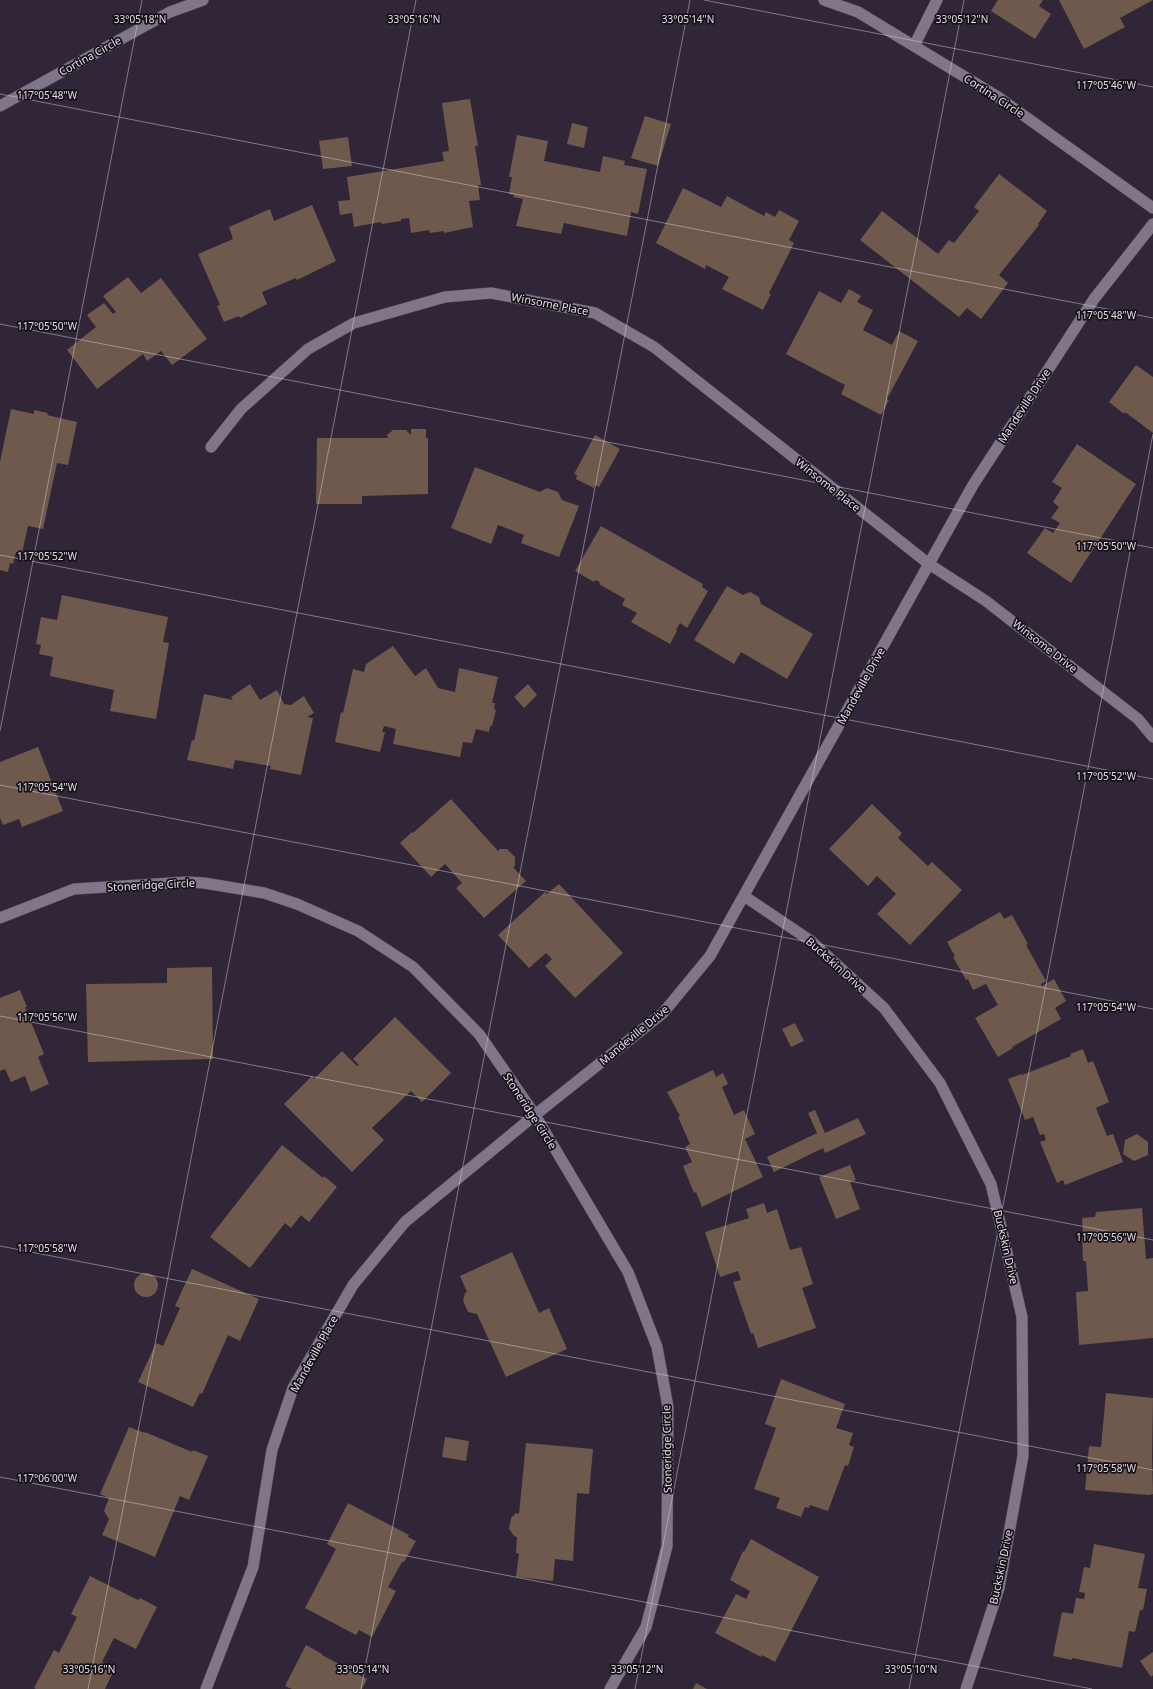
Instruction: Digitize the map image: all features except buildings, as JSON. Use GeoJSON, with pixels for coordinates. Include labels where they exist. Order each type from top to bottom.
{"type":"FeatureCollection","features":[{"type":"Feature","properties":{"kind":"street","name":"Cortina Circle"},"geometry":{"type":"LineString","coordinates":[[0,106],[170,12],[203,0]]}},
{"type":"Feature","properties":{"kind":"street","name":"Cortina Circle"},"geometry":{"type":"LineString","coordinates":[[824,0],[858,12],[998,97],[1153,208]]}},
{"type":"Feature","properties":{"kind":"street"},"geometry":{"type":"LineString","coordinates":[[914,46],[937,0]]}},
{"type":"Feature","properties":{"kind":"street","name":"Mandeville Drive"},"geometry":{"type":"LineString","coordinates":[[535,1115],[663,1013],[710,956],[973,485],[1094,299],[1153,224]]}},
{"type":"Feature","properties":{"kind":"street","name":"Winsome Place"},"geometry":{"type":"LineString","coordinates":[[211,447],[241,409],[308,349],[321,341],[354,323],[445,297],[491,293],[594,313],[654,347],[929,564]]}},
{"type":"Feature","properties":{"kind":"street","name":"Winsome Drive"},"geometry":{"type":"LineString","coordinates":[[929,564],[986,601],[1138,719],[1153,737]]}},
{"type":"Feature","properties":{"kind":"street","name":"Stoneridge Circle"},"geometry":{"type":"LineString","coordinates":[[0,918],[74,889],[187,882],[204,883],[264,893],[297,904],[358,931],[413,967],[479,1034],[535,1115],[628,1272],[657,1347],[668,1406],[667,1546],[646,1627],[610,1689]]}},
{"type":"Feature","properties":{"kind":"street","name":"Buckskin Drive"},"geometry":{"type":"LineString","coordinates":[[744,896],[811,941],[884,1008],[940,1083],[991,1184],[1022,1317],[1023,1456],[999,1588],[966,1689]]}},
{"type":"Feature","properties":{"kind":"street","name":"Mandeville Place"},"geometry":{"type":"LineString","coordinates":[[206,1689],[253,1567],[272,1450],[293,1388],[353,1285],[405,1222],[535,1115]]}}]}
